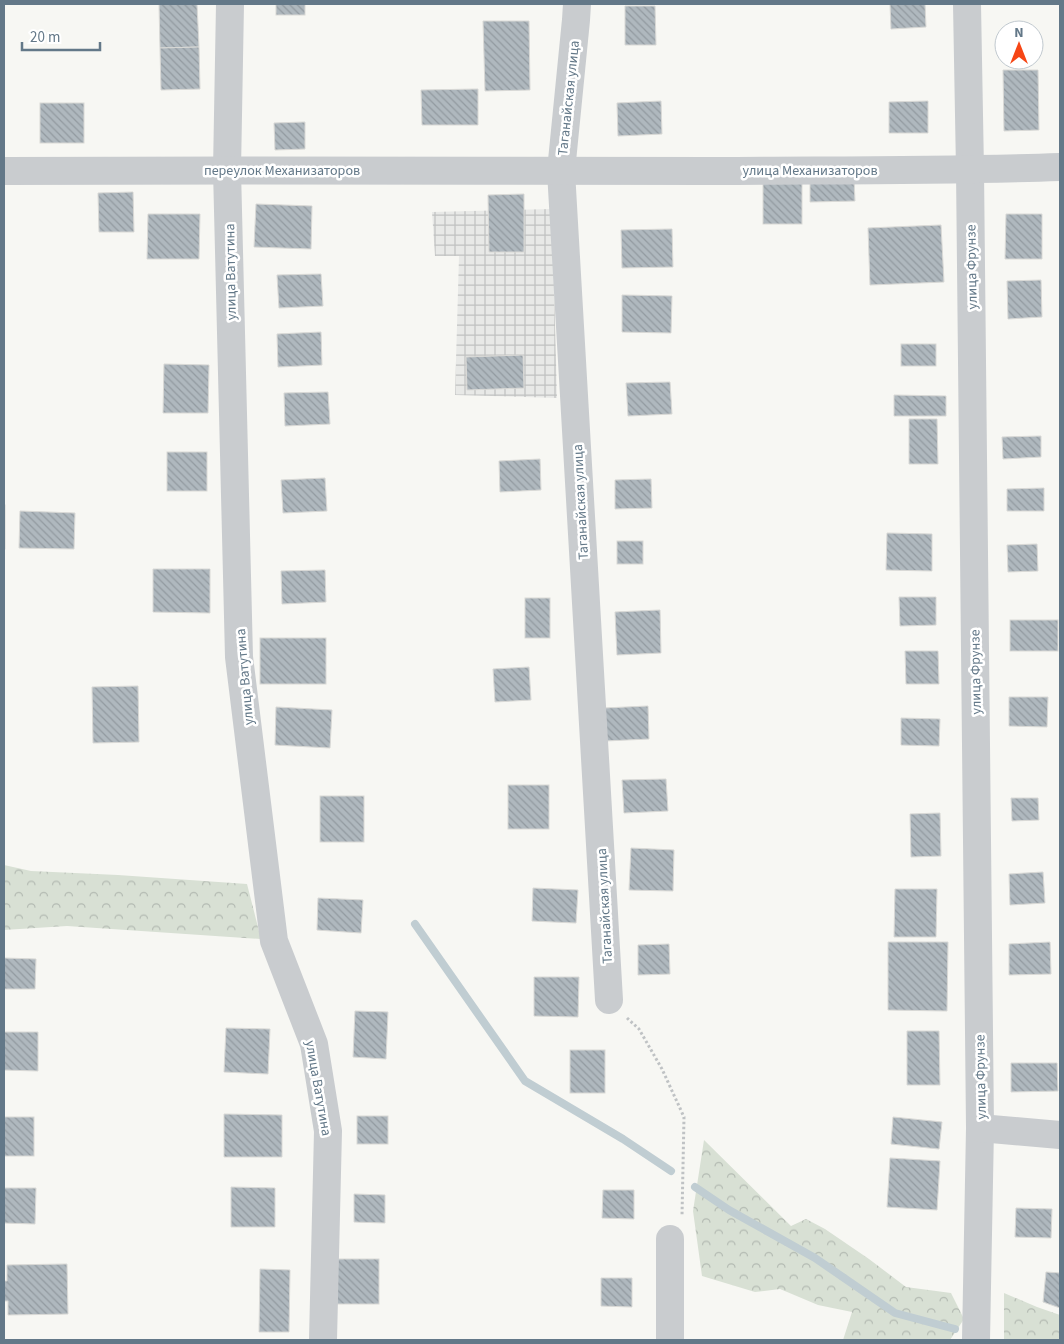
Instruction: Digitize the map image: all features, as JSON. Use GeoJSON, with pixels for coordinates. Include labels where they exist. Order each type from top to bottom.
{"type":"FeatureCollection","features":[{"type":"Feature","properties":{"kind":"street","name":"улица Ватутина"},"geometry":{"type":"LineString","coordinates":[[230,4],[227,170],[240,657],[274,941],[314,1044],[328,1131],[323,1340]]}},
{"type":"Feature","properties":{"kind":"street","name":"Таганайская улица"},"geometry":{"type":"LineString","coordinates":[[577,4],[561,171],[609,1000]]}},
{"type":"Feature","properties":{"kind":"street","name":"улица Фрунзе"},"geometry":{"type":"LineString","coordinates":[[967,4],[980,1128],[976,1340]]}},
{"type":"Feature","properties":{"kind":"street","name":"улица Механизаторов"},"geometry":{"type":"LineString","coordinates":[[561,171],[970,170],[1060,167]]}},
{"type":"Feature","properties":{"kind":"street","name":"переулок Механизаторов"},"geometry":{"type":"LineString","coordinates":[[4,171],[561,171]]}},
{"type":"Feature","properties":{"kind":"street"},"geometry":{"type":"LineString","coordinates":[[980,1128],[1060,1135]]}},
{"type":"Feature","properties":{"kind":"street"},"geometry":{"type":"LineString","coordinates":[[670,1239],[670,1340]]}},
{"type":"Feature","properties":{"kind":"path"},"geometry":{"type":"LineString","coordinates":[[609,1000],[639,1030],[662,1069],[684,1117],[682,1227],[670,1239]]}},
{"type":"Feature","properties":{"kind":"shaded area"},"geometry":{"type":"Polygon","coordinates":[[[552,209],[557,398],[455,395],[459,256],[435,256],[432,212],[552,209]]]}},
{"type":"Feature","properties":{"kind":"green space"},"geometry":{"type":"Polygon","coordinates":[[[4,865],[31,871],[247,884],[261,939],[67,926],[4,930],[4,865]]]}},
{"type":"Feature","properties":{"kind":"green space"},"geometry":{"type":"Polygon","coordinates":[[[704,1140],[791,1226],[806,1219],[825,1229],[906,1287],[951,1293],[964,1319],[950,1340],[843,1340],[852,1312],[818,1305],[780,1289],[755,1292],[702,1276],[693,1211],[704,1140]]]}},
{"type":"Feature","properties":{"kind":"green space"},"geometry":{"type":"Polygon","coordinates":[[[1004,1293],[1060,1315],[1060,1340],[1004,1340],[1004,1293]]]}},
{"type":"Feature","properties":{"kind":"building"},"geometry":{"type":"Polygon","coordinates":[[[159,4],[197,4],[199,47],[160,48],[159,4]]]}},
{"type":"Feature","properties":{"kind":"building"},"geometry":{"type":"Polygon","coordinates":[[[276,4],[305,4],[305,15],[276,15],[276,4]]]}},
{"type":"Feature","properties":{"kind":"building"},"geometry":{"type":"Polygon","coordinates":[[[890,4],[925,4],[926,27],[891,29],[890,4]]]}},
{"type":"Feature","properties":{"kind":"building"},"geometry":{"type":"Polygon","coordinates":[[[625,6],[655,6],[656,45],[625,45],[625,6]]]}},
{"type":"Feature","properties":{"kind":"building"},"geometry":{"type":"Polygon","coordinates":[[[483,21],[529,21],[530,90],[485,91],[483,21]]]}},
{"type":"Feature","properties":{"kind":"building"},"geometry":{"type":"Polygon","coordinates":[[[199,47],[200,89],[161,90],[160,48],[199,47]]]}},
{"type":"Feature","properties":{"kind":"building"},"geometry":{"type":"Polygon","coordinates":[[[1003,70],[1038,70],[1039,130],[1004,131],[1003,70]]]}},
{"type":"Feature","properties":{"kind":"building"},"geometry":{"type":"Polygon","coordinates":[[[478,89],[478,125],[422,125],[421,90],[478,89]]]}},
{"type":"Feature","properties":{"kind":"building"},"geometry":{"type":"Polygon","coordinates":[[[661,101],[662,134],[618,136],[617,103],[661,101]]]}},
{"type":"Feature","properties":{"kind":"building"},"geometry":{"type":"Polygon","coordinates":[[[928,101],[928,133],[889,133],[889,102],[928,101]]]}},
{"type":"Feature","properties":{"kind":"building"},"geometry":{"type":"Polygon","coordinates":[[[40,103],[84,103],[84,143],[40,143],[40,103]]]}},
{"type":"Feature","properties":{"kind":"building"},"geometry":{"type":"Polygon","coordinates":[[[305,122],[305,149],[275,150],[274,123],[305,122]]]}},
{"type":"Feature","properties":{"kind":"building"},"geometry":{"type":"Polygon","coordinates":[[[854,180],[855,201],[810,202],[810,181],[854,180]]]}},
{"type":"Feature","properties":{"kind":"building"},"geometry":{"type":"Polygon","coordinates":[[[763,181],[802,181],[802,224],[763,224],[763,181]]]}},
{"type":"Feature","properties":{"kind":"building"},"geometry":{"type":"Polygon","coordinates":[[[133,192],[134,232],[99,232],[98,193],[133,192]]]}},
{"type":"Feature","properties":{"kind":"building"},"geometry":{"type":"Polygon","coordinates":[[[524,194],[524,252],[489,252],[488,195],[524,194]]]}},
{"type":"Feature","properties":{"kind":"building"},"geometry":{"type":"Polygon","coordinates":[[[256,204],[312,206],[311,249],[254,247],[256,204]]]}},
{"type":"Feature","properties":{"kind":"building"},"geometry":{"type":"Polygon","coordinates":[[[148,214],[200,214],[199,259],[147,259],[148,214]]]}},
{"type":"Feature","properties":{"kind":"building"},"geometry":{"type":"Polygon","coordinates":[[[1006,214],[1042,214],[1042,259],[1005,259],[1006,214]]]}},
{"type":"Feature","properties":{"kind":"building"},"geometry":{"type":"Polygon","coordinates":[[[941,225],[944,282],[870,285],[868,228],[941,225]]]}},
{"type":"Feature","properties":{"kind":"building"},"geometry":{"type":"Polygon","coordinates":[[[672,229],[673,267],[622,268],[621,230],[672,229]]]}},
{"type":"Feature","properties":{"kind":"building"},"geometry":{"type":"Polygon","coordinates":[[[321,274],[323,306],[279,308],[277,275],[321,274]]]}},
{"type":"Feature","properties":{"kind":"building"},"geometry":{"type":"Polygon","coordinates":[[[1041,280],[1042,317],[1008,319],[1007,281],[1041,280]]]}},
{"type":"Feature","properties":{"kind":"building"},"geometry":{"type":"Polygon","coordinates":[[[622,295],[672,296],[671,333],[622,332],[622,295]]]}},
{"type":"Feature","properties":{"kind":"building"},"geometry":{"type":"Polygon","coordinates":[[[321,332],[322,365],[278,367],[277,334],[321,332]]]}},
{"type":"Feature","properties":{"kind":"building"},"geometry":{"type":"Polygon","coordinates":[[[901,344],[936,344],[936,366],[901,366],[901,344]]]}},
{"type":"Feature","properties":{"kind":"building"},"geometry":{"type":"Polygon","coordinates":[[[523,355],[524,388],[467,390],[466,357],[523,355]]]}},
{"type":"Feature","properties":{"kind":"building"},"geometry":{"type":"Polygon","coordinates":[[[164,364],[209,365],[208,413],[163,413],[164,364]]]}},
{"type":"Feature","properties":{"kind":"building"},"geometry":{"type":"Polygon","coordinates":[[[670,382],[672,414],[628,416],[626,383],[670,382]]]}},
{"type":"Feature","properties":{"kind":"building"},"geometry":{"type":"Polygon","coordinates":[[[328,392],[330,424],[285,426],[284,393],[328,392]]]}},
{"type":"Feature","properties":{"kind":"building"},"geometry":{"type":"Polygon","coordinates":[[[894,395],[946,396],[946,416],[894,416],[894,395]]]}},
{"type":"Feature","properties":{"kind":"building"},"geometry":{"type":"Polygon","coordinates":[[[909,419],[937,419],[938,464],[909,464],[909,419]]]}},
{"type":"Feature","properties":{"kind":"building"},"geometry":{"type":"Polygon","coordinates":[[[1041,436],[1041,457],[1003,459],[1002,437],[1041,436]]]}},
{"type":"Feature","properties":{"kind":"building"},"geometry":{"type":"Polygon","coordinates":[[[167,452],[207,452],[207,491],[167,491],[167,452]]]}},
{"type":"Feature","properties":{"kind":"building"},"geometry":{"type":"Polygon","coordinates":[[[540,459],[541,490],[500,492],[499,461],[540,459]]]}},
{"type":"Feature","properties":{"kind":"building"},"geometry":{"type":"Polygon","coordinates":[[[325,478],[327,511],[283,513],[281,480],[325,478]]]}},
{"type":"Feature","properties":{"kind":"building"},"geometry":{"type":"Polygon","coordinates":[[[651,479],[652,508],[615,509],[615,480],[651,479]]]}},
{"type":"Feature","properties":{"kind":"building"},"geometry":{"type":"Polygon","coordinates":[[[1044,488],[1044,511],[1007,511],[1007,489],[1044,488]]]}},
{"type":"Feature","properties":{"kind":"building"},"geometry":{"type":"Polygon","coordinates":[[[5,505],[5,549],[4,549],[5,505]]]}},
{"type":"Feature","properties":{"kind":"building"},"geometry":{"type":"Polygon","coordinates":[[[20,511],[75,513],[74,549],[19,548],[20,511]]]}},
{"type":"Feature","properties":{"kind":"building"},"geometry":{"type":"Polygon","coordinates":[[[887,533],[932,534],[932,571],[886,570],[887,533]]]}},
{"type":"Feature","properties":{"kind":"building"},"geometry":{"type":"Polygon","coordinates":[[[617,541],[643,541],[643,564],[617,564],[617,541]]]}},
{"type":"Feature","properties":{"kind":"building"},"geometry":{"type":"Polygon","coordinates":[[[1037,544],[1038,571],[1008,572],[1007,545],[1037,544]]]}},
{"type":"Feature","properties":{"kind":"building"},"geometry":{"type":"Polygon","coordinates":[[[153,569],[210,569],[210,613],[153,612],[153,569]]]}},
{"type":"Feature","properties":{"kind":"building"},"geometry":{"type":"Polygon","coordinates":[[[325,570],[326,602],[282,604],[281,571],[325,570]]]}},
{"type":"Feature","properties":{"kind":"building"},"geometry":{"type":"Polygon","coordinates":[[[899,597],[936,597],[936,625],[900,626],[899,597]]]}},
{"type":"Feature","properties":{"kind":"building"},"geometry":{"type":"Polygon","coordinates":[[[525,598],[550,598],[550,638],[525,638],[525,598]]]}},
{"type":"Feature","properties":{"kind":"building"},"geometry":{"type":"Polygon","coordinates":[[[660,610],[661,653],[617,655],[615,612],[660,610]]]}},
{"type":"Feature","properties":{"kind":"building"},"geometry":{"type":"Polygon","coordinates":[[[1010,620],[1058,620],[1058,651],[1010,651],[1010,620]]]}},
{"type":"Feature","properties":{"kind":"building"},"geometry":{"type":"Polygon","coordinates":[[[260,638],[326,638],[326,684],[260,684],[260,638]]]}},
{"type":"Feature","properties":{"kind":"building"},"geometry":{"type":"Polygon","coordinates":[[[905,651],[938,651],[939,684],[906,684],[905,651]]]}},
{"type":"Feature","properties":{"kind":"building"},"geometry":{"type":"Polygon","coordinates":[[[529,667],[531,700],[495,702],[493,669],[529,667]]]}},
{"type":"Feature","properties":{"kind":"building"},"geometry":{"type":"Polygon","coordinates":[[[138,686],[139,742],[93,743],[92,687],[138,686]]]}},
{"type":"Feature","properties":{"kind":"building"},"geometry":{"type":"Polygon","coordinates":[[[1009,697],[1048,697],[1047,727],[1009,726],[1009,697]]]}},
{"type":"Feature","properties":{"kind":"building"},"geometry":{"type":"Polygon","coordinates":[[[648,706],[649,739],[605,741],[604,708],[648,706]]]}},
{"type":"Feature","properties":{"kind":"building"},"geometry":{"type":"Polygon","coordinates":[[[276,707],[332,710],[330,748],[275,745],[276,707]]]}},
{"type":"Feature","properties":{"kind":"building"},"geometry":{"type":"Polygon","coordinates":[[[901,718],[940,719],[939,746],[901,745],[901,718]]]}},
{"type":"Feature","properties":{"kind":"building"},"geometry":{"type":"Polygon","coordinates":[[[666,779],[668,811],[624,813],[622,780],[666,779]]]}},
{"type":"Feature","properties":{"kind":"building"},"geometry":{"type":"Polygon","coordinates":[[[508,785],[549,785],[549,829],[508,829],[508,785]]]}},
{"type":"Feature","properties":{"kind":"building"},"geometry":{"type":"Polygon","coordinates":[[[320,796],[364,796],[364,842],[320,842],[320,796]]]}},
{"type":"Feature","properties":{"kind":"building"},"geometry":{"type":"Polygon","coordinates":[[[1011,798],[1038,798],[1039,820],[1012,821],[1011,798]]]}},
{"type":"Feature","properties":{"kind":"building"},"geometry":{"type":"Polygon","coordinates":[[[940,813],[941,856],[911,857],[910,814],[940,813]]]}},
{"type":"Feature","properties":{"kind":"building"},"geometry":{"type":"Polygon","coordinates":[[[631,848],[674,850],[673,891],[629,890],[631,848]]]}},
{"type":"Feature","properties":{"kind":"building"},"geometry":{"type":"Polygon","coordinates":[[[1043,872],[1045,903],[1010,905],[1009,874],[1043,872]]]}},
{"type":"Feature","properties":{"kind":"building"},"geometry":{"type":"Polygon","coordinates":[[[533,888],[578,890],[576,923],[532,921],[533,888]]]}},
{"type":"Feature","properties":{"kind":"building"},"geometry":{"type":"Polygon","coordinates":[[[895,889],[937,889],[936,937],[894,937],[895,889]]]}},
{"type":"Feature","properties":{"kind":"building"},"geometry":{"type":"Polygon","coordinates":[[[318,898],[363,900],[361,933],[317,930],[318,898]]]}},
{"type":"Feature","properties":{"kind":"building"},"geometry":{"type":"Polygon","coordinates":[[[888,942],[948,942],[947,1011],[888,1010],[888,942]]]}},
{"type":"Feature","properties":{"kind":"building"},"geometry":{"type":"Polygon","coordinates":[[[1050,942],[1051,974],[1009,975],[1009,944],[1050,942]]]}},
{"type":"Feature","properties":{"kind":"building"},"geometry":{"type":"Polygon","coordinates":[[[669,944],[670,974],[638,975],[638,945],[669,944]]]}},
{"type":"Feature","properties":{"kind":"building"},"geometry":{"type":"Polygon","coordinates":[[[4,958],[36,959],[35,989],[4,989],[4,958]]]}},
{"type":"Feature","properties":{"kind":"building"},"geometry":{"type":"Polygon","coordinates":[[[534,977],[579,977],[578,1017],[534,1016],[534,977]]]}},
{"type":"Feature","properties":{"kind":"building"},"geometry":{"type":"Polygon","coordinates":[[[355,1011],[388,1012],[386,1059],[353,1057],[355,1011]]]}},
{"type":"Feature","properties":{"kind":"building"},"geometry":{"type":"Polygon","coordinates":[[[226,1028],[270,1029],[268,1074],[224,1072],[226,1028]]]}},
{"type":"Feature","properties":{"kind":"building"},"geometry":{"type":"Polygon","coordinates":[[[907,1031],[939,1031],[940,1085],[907,1085],[907,1031]]]}},
{"type":"Feature","properties":{"kind":"building"},"geometry":{"type":"Polygon","coordinates":[[[4,1032],[38,1032],[38,1071],[4,1070],[4,1032]]]}},
{"type":"Feature","properties":{"kind":"building"},"geometry":{"type":"Polygon","coordinates":[[[570,1050],[605,1050],[605,1093],[570,1093],[570,1050]]]}},
{"type":"Feature","properties":{"kind":"building"},"geometry":{"type":"Polygon","coordinates":[[[1011,1063],[1057,1063],[1058,1091],[1011,1092],[1011,1063]]]}},
{"type":"Feature","properties":{"kind":"building"},"geometry":{"type":"Polygon","coordinates":[[[224,1114],[282,1115],[282,1157],[224,1157],[224,1114]]]}},
{"type":"Feature","properties":{"kind":"building"},"geometry":{"type":"Polygon","coordinates":[[[357,1116],[388,1116],[388,1144],[357,1144],[357,1116]]]}},
{"type":"Feature","properties":{"kind":"building"},"geometry":{"type":"Polygon","coordinates":[[[4,1117],[34,1117],[34,1156],[4,1156],[4,1117]]]}},
{"type":"Feature","properties":{"kind":"building"},"geometry":{"type":"Polygon","coordinates":[[[893,1117],[942,1122],[939,1149],[891,1144],[893,1117]]]}},
{"type":"Feature","properties":{"kind":"building"},"geometry":{"type":"Polygon","coordinates":[[[890,1158],[940,1161],[937,1210],[887,1207],[890,1158]]]}},
{"type":"Feature","properties":{"kind":"building"},"geometry":{"type":"Polygon","coordinates":[[[231,1187],[275,1188],[275,1227],[231,1227],[231,1187]]]}},
{"type":"Feature","properties":{"kind":"building"},"geometry":{"type":"Polygon","coordinates":[[[4,1188],[36,1188],[35,1224],[4,1223],[4,1188]]]}},
{"type":"Feature","properties":{"kind":"building"},"geometry":{"type":"Polygon","coordinates":[[[603,1190],[634,1190],[634,1219],[602,1218],[603,1190]]]}},
{"type":"Feature","properties":{"kind":"building"},"geometry":{"type":"Polygon","coordinates":[[[354,1194],[385,1195],[385,1223],[354,1222],[354,1194]]]}},
{"type":"Feature","properties":{"kind":"building"},"geometry":{"type":"Polygon","coordinates":[[[1016,1208],[1052,1209],[1051,1238],[1015,1237],[1016,1208]]]}},
{"type":"Feature","properties":{"kind":"building"},"geometry":{"type":"Polygon","coordinates":[[[337,1259],[379,1259],[379,1304],[337,1304],[337,1259]]]}},
{"type":"Feature","properties":{"kind":"building"},"geometry":{"type":"Polygon","coordinates":[[[67,1264],[68,1314],[8,1315],[8,1301],[4,1301],[4,1281],[7,1281],[7,1265],[67,1264]]]}},
{"type":"Feature","properties":{"kind":"building"},"geometry":{"type":"Polygon","coordinates":[[[260,1269],[290,1270],[289,1332],[259,1332],[260,1269]]]}},
{"type":"Feature","properties":{"kind":"building"},"geometry":{"type":"Polygon","coordinates":[[[1046,1272],[1060,1273],[1060,1308],[1043,1302],[1046,1272]]]}},
{"type":"Feature","properties":{"kind":"building"},"geometry":{"type":"Polygon","coordinates":[[[601,1278],[632,1278],[632,1307],[601,1306],[601,1278]]]}},
{"type":"Feature","properties":{"kind":"waterway"},"geometry":{"type":"LineString","coordinates":[[415,924],[525,1081],[623,1139],[671,1171]]}},
{"type":"Feature","properties":{"kind":"waterway"},"geometry":{"type":"LineString","coordinates":[[695,1187],[729,1210],[815,1258],[895,1313],[955,1329]]}}]}
